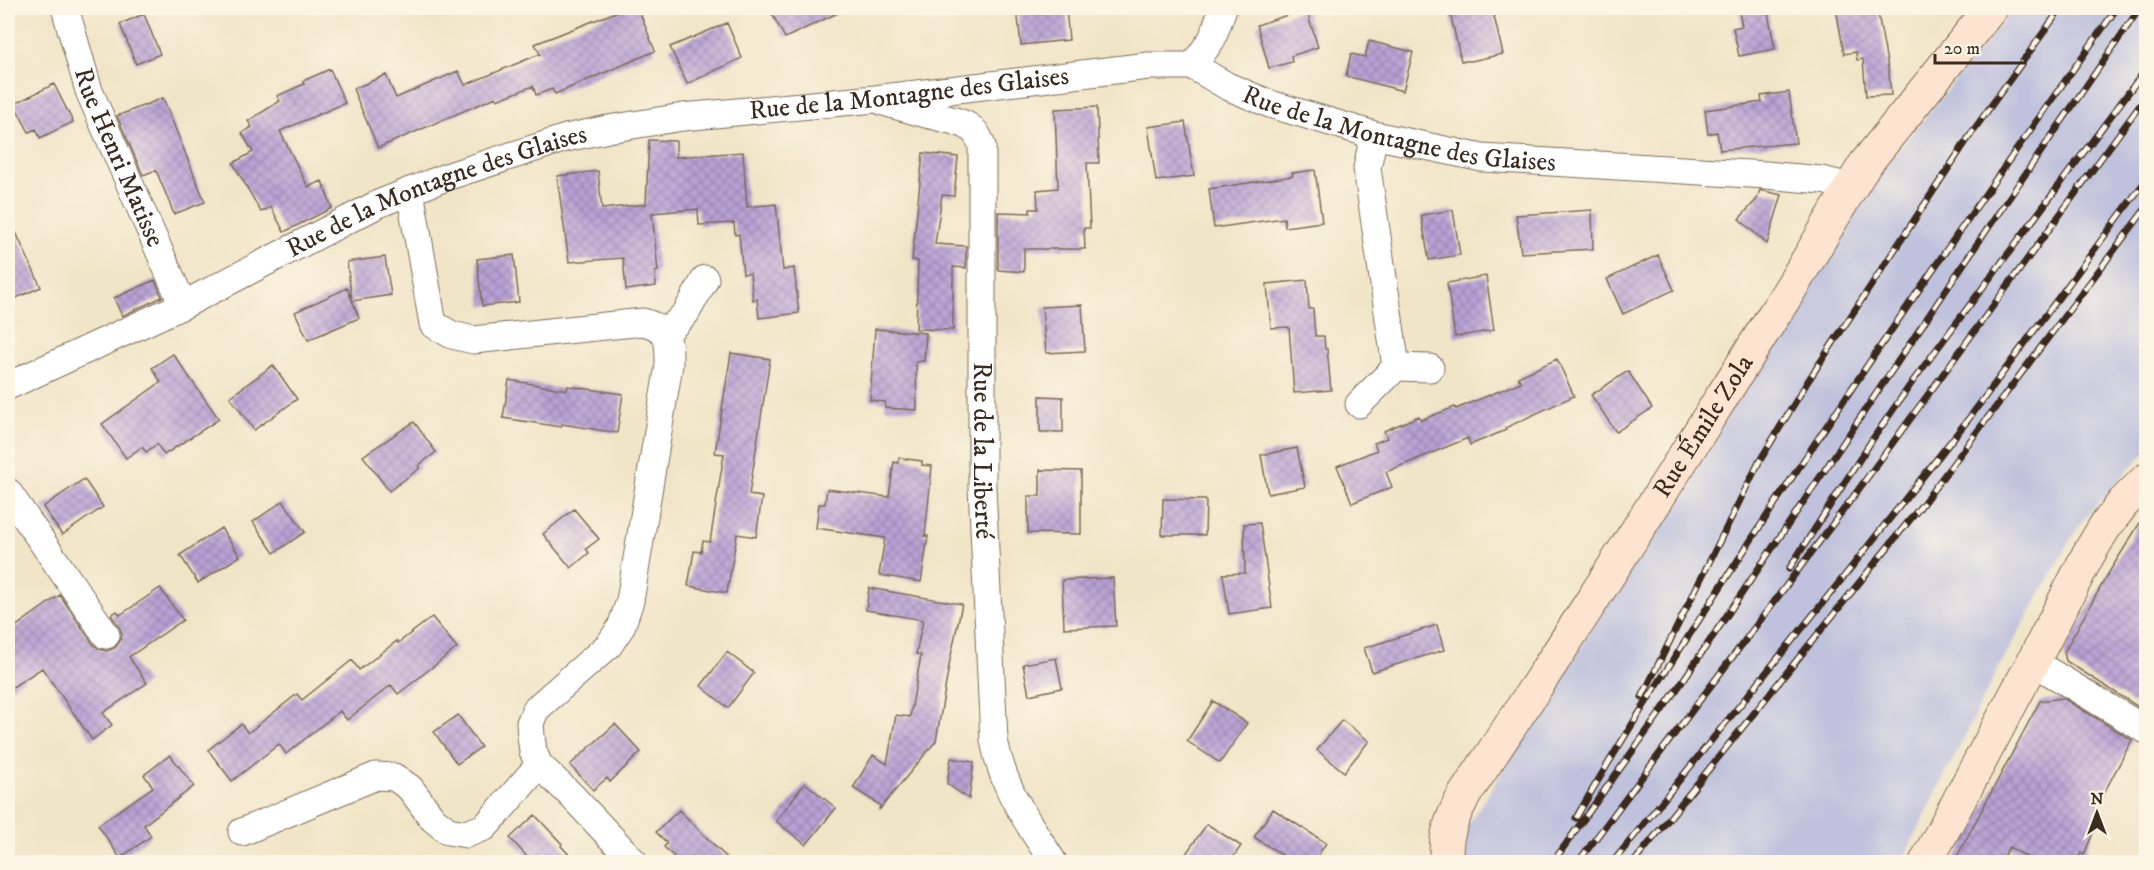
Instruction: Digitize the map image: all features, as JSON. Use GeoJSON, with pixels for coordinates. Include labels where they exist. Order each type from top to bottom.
{"type":"FeatureCollection","features":[{"type":"Feature","properties":{"kind":"street","name":"Rue Henri Matisse"},"geometry":{"type":"LineString","coordinates":[[65,8],[89,91],[183,305]]}},
{"type":"Feature","properties":{"kind":"street"},"geometry":{"type":"LineString","coordinates":[[1193,66],[1212,39],[1223,8]]}},
{"type":"Feature","properties":{"kind":"street","name":"Rue Émile Zola"},"geometry":{"type":"LineString","coordinates":[[1447,862],[1447,838],[1450,824],[1465,794],[1583,616],[1808,261],[1851,186],[1866,163],[1991,8]]}},
{"type":"Feature","properties":{"kind":"street","name":"Rue de la Montagne des Glaises"},"geometry":{"type":"LineString","coordinates":[[8,386],[183,305],[378,204],[566,138],[683,117],[875,99],[1148,66],[1193,66],[1227,86],[1270,104],[1374,135],[1482,158],[1766,175],[1822,180],[1851,186]]}},
{"type":"Feature","properties":{"kind":"street","name":"Rue de la Liberté"},"geometry":{"type":"LineString","coordinates":[[875,99],[935,117],[956,120],[979,135],[982,146],[982,474],[994,740],[1006,784],[1053,862]]}},
{"type":"Feature","properties":{"kind":"street"},"geometry":{"type":"LineString","coordinates":[[1374,135],[1366,168],[1396,368]]}},
{"type":"Feature","properties":{"kind":"street"},"geometry":{"type":"LineString","coordinates":[[410,191],[433,324],[453,335],[474,340],[643,322],[656,325],[666,333],[669,365],[630,601],[621,627],[609,645],[536,709],[530,723],[533,751],[539,765],[570,794],[634,862]]}},
{"type":"Feature","properties":{"kind":"street"},"geometry":{"type":"LineString","coordinates":[[666,333],[686,313],[705,279]]}},
{"type":"Feature","properties":{"kind":"street"},"geometry":{"type":"LineString","coordinates":[[1359,404],[1396,368],[1430,368]]}},
{"type":"Feature","properties":{"kind":"street"},"geometry":{"type":"LineString","coordinates":[[1926,862],[2104,528],[2124,502],[2146,480]]}},
{"type":"Feature","properties":{"kind":"street"},"geometry":{"type":"LineString","coordinates":[[8,492],[106,635]]}},
{"type":"Feature","properties":{"kind":"street"},"geometry":{"type":"LineString","coordinates":[[2033,662],[2146,730]]}},
{"type":"Feature","properties":{"kind":"street"},"geometry":{"type":"LineString","coordinates":[[242,832],[375,777],[394,777],[410,788],[433,819],[448,831],[466,834],[486,827],[539,765]]}},
{"type":"Feature","properties":{"kind":"shaded area"},"geometry":{"type":"Polygon","coordinates":[[[2014,8],[2146,8],[2146,452],[2080,524],[1998,669],[1902,862],[1443,862],[1497,780],[1862,195],[2014,8]]]}},
{"type":"Feature","properties":{"kind":"building"},"geometry":{"type":"Polygon","coordinates":[[[626,8],[638,8],[655,51],[555,94],[552,89],[536,95],[533,86],[497,100],[496,97],[378,148],[353,89],[386,75],[396,98],[458,71],[465,85],[540,54],[535,44],[626,8]]]}},
{"type":"Feature","properties":{"kind":"building"},"geometry":{"type":"Polygon","coordinates":[[[769,8],[848,8],[785,38],[769,8]]]}},
{"type":"Feature","properties":{"kind":"building"},"geometry":{"type":"Polygon","coordinates":[[[1017,8],[1066,8],[1069,40],[1021,45],[1017,8]]]}},
{"type":"Feature","properties":{"kind":"building"},"geometry":{"type":"Polygon","coordinates":[[[1449,8],[1492,8],[1503,54],[1461,61],[1449,8]]]}},
{"type":"Feature","properties":{"kind":"building"},"geometry":{"type":"Polygon","coordinates":[[[1767,8],[1775,49],[1739,56],[1733,28],[1742,26],[1739,12],[1767,8]]]}},
{"type":"Feature","properties":{"kind":"building"},"geometry":{"type":"Polygon","coordinates":[[[1836,8],[1877,8],[1891,95],[1866,96],[1863,59],[1857,60],[1856,52],[1844,54],[1836,8]]]}},
{"type":"Feature","properties":{"kind":"building"},"geometry":{"type":"Polygon","coordinates":[[[1306,9],[1318,47],[1291,56],[1292,62],[1269,68],[1257,25],[1306,9]]]}},
{"type":"Feature","properties":{"kind":"building"},"geometry":{"type":"Polygon","coordinates":[[[144,14],[160,54],[136,64],[120,24],[144,14]]]}},
{"type":"Feature","properties":{"kind":"building"},"geometry":{"type":"Polygon","coordinates":[[[727,23],[742,58],[687,84],[670,47],[727,23]]]}},
{"type":"Feature","properties":{"kind":"building"},"geometry":{"type":"Polygon","coordinates":[[[1369,41],[1413,52],[1403,91],[1346,76],[1351,54],[1365,57],[1369,41]]]}},
{"type":"Feature","properties":{"kind":"building"},"geometry":{"type":"Polygon","coordinates":[[[330,69],[345,103],[280,131],[308,187],[322,181],[332,208],[284,232],[271,207],[261,212],[233,163],[253,152],[242,133],[252,127],[248,121],[280,101],[277,96],[330,69]]]}},
{"type":"Feature","properties":{"kind":"building"},"geometry":{"type":"Polygon","coordinates":[[[54,84],[73,122],[40,138],[36,129],[29,132],[14,104],[54,84]]]}},
{"type":"Feature","properties":{"kind":"building"},"geometry":{"type":"Polygon","coordinates":[[[1789,92],[1796,143],[1720,150],[1717,132],[1708,134],[1705,110],[1762,102],[1761,96],[1789,92]]]}},
{"type":"Feature","properties":{"kind":"building"},"geometry":{"type":"Polygon","coordinates":[[[163,98],[205,202],[174,214],[156,170],[143,175],[117,116],[163,98]]]}},
{"type":"Feature","properties":{"kind":"building"},"geometry":{"type":"Polygon","coordinates":[[[1097,107],[1099,163],[1087,163],[1090,228],[1084,228],[1085,249],[1024,249],[1024,272],[998,270],[998,212],[1030,213],[1030,209],[1038,209],[1037,190],[1058,188],[1055,109],[1097,107]]]}},
{"type":"Feature","properties":{"kind":"building"},"geometry":{"type":"Polygon","coordinates":[[[1185,122],[1194,176],[1156,181],[1148,127],[1185,122]]]}},
{"type":"Feature","properties":{"kind":"building"},"geometry":{"type":"Polygon","coordinates":[[[649,140],[676,141],[676,157],[743,152],[747,207],[776,204],[783,270],[794,268],[799,313],[759,318],[757,299],[753,300],[750,273],[743,274],[739,234],[735,235],[734,223],[699,225],[698,209],[652,213],[658,271],[655,272],[656,286],[626,290],[623,258],[569,262],[557,176],[598,171],[602,209],[646,204],[649,140]]]}},
{"type":"Feature","properties":{"kind":"building"},"geometry":{"type":"Polygon","coordinates":[[[923,153],[958,157],[954,196],[942,195],[935,244],[966,246],[966,268],[953,267],[953,330],[916,329],[918,261],[912,260],[923,153]]]}},
{"type":"Feature","properties":{"kind":"building"},"geometry":{"type":"Polygon","coordinates":[[[1315,170],[1322,222],[1285,227],[1284,218],[1214,228],[1209,189],[1293,176],[1292,173],[1315,170]]]}},
{"type":"Feature","properties":{"kind":"building"},"geometry":{"type":"Polygon","coordinates":[[[1760,190],[1782,195],[1767,244],[1739,219],[1757,199],[1760,190]]]}},
{"type":"Feature","properties":{"kind":"building"},"geometry":{"type":"Polygon","coordinates":[[[1453,210],[1460,255],[1429,260],[1421,215],[1453,210]]]}},
{"type":"Feature","properties":{"kind":"building"},"geometry":{"type":"Polygon","coordinates":[[[1592,210],[1593,249],[1521,253],[1516,215],[1592,210]]]}},
{"type":"Feature","properties":{"kind":"building"},"geometry":{"type":"Polygon","coordinates":[[[8,215],[41,287],[16,298],[8,280],[8,215]]]}},
{"type":"Feature","properties":{"kind":"building"},"geometry":{"type":"Polygon","coordinates":[[[514,255],[519,302],[482,306],[477,259],[514,255]]]}},
{"type":"Feature","properties":{"kind":"building"},"geometry":{"type":"Polygon","coordinates":[[[1658,255],[1674,290],[1623,314],[1607,279],[1658,255]]]}},
{"type":"Feature","properties":{"kind":"building"},"geometry":{"type":"Polygon","coordinates":[[[385,257],[391,295],[352,301],[347,262],[385,257]]]}},
{"type":"Feature","properties":{"kind":"building"},"geometry":{"type":"Polygon","coordinates":[[[1486,276],[1494,330],[1455,337],[1447,283],[1486,276]]]}},
{"type":"Feature","properties":{"kind":"building"},"geometry":{"type":"Polygon","coordinates":[[[155,280],[162,297],[122,316],[114,298],[155,280]]]}},
{"type":"Feature","properties":{"kind":"building"},"geometry":{"type":"Polygon","coordinates":[[[1307,280],[1309,309],[1313,309],[1315,336],[1324,336],[1325,349],[1327,349],[1331,390],[1294,393],[1289,327],[1271,328],[1267,284],[1307,280]]]}},
{"type":"Feature","properties":{"kind":"building"},"geometry":{"type":"Polygon","coordinates":[[[347,288],[359,318],[308,340],[295,312],[347,288]]]}},
{"type":"Feature","properties":{"kind":"building"},"geometry":{"type":"Polygon","coordinates":[[[1082,305],[1085,351],[1046,353],[1042,307],[1082,305]]]}},
{"type":"Feature","properties":{"kind":"building"},"geometry":{"type":"Polygon","coordinates":[[[875,329],[926,333],[924,361],[916,362],[917,410],[885,408],[885,402],[870,400],[875,329]]]}},
{"type":"Feature","properties":{"kind":"building"},"geometry":{"type":"Polygon","coordinates":[[[731,353],[770,359],[749,495],[762,497],[756,537],[737,534],[727,593],[688,586],[694,551],[701,552],[703,541],[710,542],[724,454],[715,453],[731,353]]]}},
{"type":"Feature","properties":{"kind":"building"},"geometry":{"type":"Polygon","coordinates":[[[173,354],[219,419],[164,455],[157,444],[146,452],[142,447],[126,458],[102,424],[161,382],[152,368],[173,354]]]}},
{"type":"Feature","properties":{"kind":"building"},"geometry":{"type":"Polygon","coordinates":[[[1557,359],[1574,396],[1470,445],[1468,438],[1386,472],[1392,487],[1352,503],[1337,466],[1377,450],[1374,443],[1387,438],[1384,431],[1419,416],[1421,420],[1455,407],[1456,409],[1521,382],[1518,377],[1557,359]]]}},
{"type":"Feature","properties":{"kind":"building"},"geometry":{"type":"Polygon","coordinates":[[[273,365],[297,399],[254,430],[230,397],[273,365]]]}},
{"type":"Feature","properties":{"kind":"building"},"geometry":{"type":"Polygon","coordinates":[[[1628,371],[1652,408],[1616,432],[1591,395],[1628,371]]]}},
{"type":"Feature","properties":{"kind":"building"},"geometry":{"type":"Polygon","coordinates":[[[509,380],[567,390],[568,386],[623,394],[617,433],[503,418],[509,380]]]}},
{"type":"Feature","properties":{"kind":"building"},"geometry":{"type":"Polygon","coordinates":[[[1040,396],[1063,397],[1063,432],[1040,432],[1040,396]]]}},
{"type":"Feature","properties":{"kind":"building"},"geometry":{"type":"Polygon","coordinates":[[[414,422],[436,452],[418,466],[420,468],[389,491],[363,456],[414,422]]]}},
{"type":"Feature","properties":{"kind":"building"},"geometry":{"type":"Polygon","coordinates":[[[1297,448],[1305,487],[1268,494],[1261,455],[1297,448]]]}},
{"type":"Feature","properties":{"kind":"building"},"geometry":{"type":"Polygon","coordinates":[[[899,458],[922,461],[922,465],[932,466],[925,536],[928,536],[921,582],[879,575],[885,538],[816,528],[819,504],[825,504],[827,489],[889,497],[894,462],[898,463],[899,458]]]}},
{"type":"Feature","properties":{"kind":"building"},"geometry":{"type":"Polygon","coordinates":[[[1040,470],[1081,471],[1081,534],[1028,533],[1028,496],[1040,496],[1040,470]]]}},
{"type":"Feature","properties":{"kind":"building"},"geometry":{"type":"Polygon","coordinates":[[[84,479],[103,507],[62,535],[43,507],[84,479]]]}},
{"type":"Feature","properties":{"kind":"building"},"geometry":{"type":"Polygon","coordinates":[[[1163,499],[1206,500],[1205,535],[1162,535],[1163,499]]]}},
{"type":"Feature","properties":{"kind":"building"},"geometry":{"type":"Polygon","coordinates":[[[283,501],[305,532],[274,553],[253,522],[283,501]]]}},
{"type":"Feature","properties":{"kind":"building"},"geometry":{"type":"Polygon","coordinates":[[[574,509],[599,539],[586,549],[589,553],[571,568],[543,534],[574,509]]]}},
{"type":"Feature","properties":{"kind":"building"},"geometry":{"type":"Polygon","coordinates":[[[2146,513],[2146,712],[2066,661],[2064,652],[2146,513]]]}},
{"type":"Feature","properties":{"kind":"building"},"geometry":{"type":"Polygon","coordinates":[[[1260,523],[1272,608],[1229,614],[1223,574],[1245,573],[1244,524],[1260,523]]]}},
{"type":"Feature","properties":{"kind":"building"},"geometry":{"type":"Polygon","coordinates":[[[221,528],[240,556],[198,583],[180,555],[221,528]]]}},
{"type":"Feature","properties":{"kind":"building"},"geometry":{"type":"Polygon","coordinates":[[[1113,578],[1116,626],[1064,628],[1062,580],[1113,578]]]}},
{"type":"Feature","properties":{"kind":"building"},"geometry":{"type":"Polygon","coordinates":[[[160,588],[183,620],[129,657],[147,683],[103,713],[112,725],[92,740],[42,668],[8,690],[8,632],[60,595],[93,644],[107,651],[115,648],[122,634],[111,615],[117,611],[120,615],[160,588]]]}},
{"type":"Feature","properties":{"kind":"building"},"geometry":{"type":"Polygon","coordinates":[[[869,588],[962,604],[936,741],[879,810],[880,805],[853,788],[873,755],[887,764],[896,715],[910,717],[921,655],[916,654],[923,620],[866,610],[869,588]]]}},
{"type":"Feature","properties":{"kind":"building"},"geometry":{"type":"Polygon","coordinates":[[[432,617],[457,648],[398,694],[391,685],[347,720],[340,711],[286,754],[279,744],[232,781],[208,750],[241,724],[248,733],[297,694],[302,700],[352,660],[359,670],[432,617]]]}},
{"type":"Feature","properties":{"kind":"building"},"geometry":{"type":"Polygon","coordinates":[[[1437,625],[1444,650],[1372,672],[1364,648],[1437,625]]]}},
{"type":"Feature","properties":{"kind":"building"},"geometry":{"type":"Polygon","coordinates":[[[727,652],[754,673],[728,708],[701,686],[727,652]]]}},
{"type":"Feature","properties":{"kind":"building"},"geometry":{"type":"Polygon","coordinates":[[[1056,658],[1062,688],[1029,695],[1023,664],[1056,658]]]}},
{"type":"Feature","properties":{"kind":"building"},"geometry":{"type":"Polygon","coordinates":[[[2063,698],[2132,740],[2094,812],[2100,815],[2084,855],[2081,853],[2076,862],[2036,862],[2009,847],[2001,862],[1954,862],[2040,701],[2063,698]]]}},
{"type":"Feature","properties":{"kind":"building"},"geometry":{"type":"Polygon","coordinates":[[[1213,701],[1247,723],[1220,763],[1187,741],[1213,701]]]}},
{"type":"Feature","properties":{"kind":"building"},"geometry":{"type":"Polygon","coordinates":[[[458,715],[481,747],[457,764],[434,732],[458,715]]]}},
{"type":"Feature","properties":{"kind":"building"},"geometry":{"type":"Polygon","coordinates":[[[1342,720],[1369,741],[1344,772],[1317,750],[1342,720]]]}},
{"type":"Feature","properties":{"kind":"building"},"geometry":{"type":"Polygon","coordinates":[[[615,724],[641,752],[610,782],[607,778],[593,790],[570,765],[615,724]]]}},
{"type":"Feature","properties":{"kind":"building"},"geometry":{"type":"Polygon","coordinates":[[[170,755],[194,786],[144,825],[151,836],[120,858],[98,825],[153,787],[144,775],[170,755]]]}},
{"type":"Feature","properties":{"kind":"building"},"geometry":{"type":"Polygon","coordinates":[[[951,758],[974,762],[969,799],[947,784],[951,758]]]}},
{"type":"Feature","properties":{"kind":"building"},"geometry":{"type":"Polygon","coordinates":[[[805,783],[836,808],[806,845],[776,821],[805,783]]]}},
{"type":"Feature","properties":{"kind":"building"},"geometry":{"type":"Polygon","coordinates":[[[1273,809],[1326,843],[1314,862],[1293,862],[1254,837],[1273,809]]]}},
{"type":"Feature","properties":{"kind":"building"},"geometry":{"type":"Polygon","coordinates":[[[679,810],[731,862],[679,862],[664,847],[667,843],[656,832],[679,810]]]}},
{"type":"Feature","properties":{"kind":"building"},"geometry":{"type":"Polygon","coordinates":[[[535,815],[576,862],[532,862],[510,838],[535,815]]]}},
{"type":"Feature","properties":{"kind":"building"},"geometry":{"type":"Polygon","coordinates":[[[1207,824],[1241,846],[1230,862],[1180,862],[1207,824]]]}},
{"type":"Feature","properties":{"kind":"railway"},"geometry":{"type":"LineString","coordinates":[[1642,697],[1759,462],[1808,381],[1973,131],[2061,8]]}},
{"type":"Feature","properties":{"kind":"railway"},"geometry":{"type":"LineString","coordinates":[[1576,818],[1656,686],[1878,349],[2117,8]]}},
{"type":"Feature","properties":{"kind":"railway"},"geometry":{"type":"LineString","coordinates":[[1553,862],[1680,685],[1973,250],[2140,8]]}},
{"type":"Feature","properties":{"kind":"railway"},"geometry":{"type":"LineString","coordinates":[[1789,569],[1913,381],[2146,69]]}},
{"type":"Feature","properties":{"kind":"railway"},"geometry":{"type":"LineString","coordinates":[[1578,862],[1853,497],[2146,97]]}},
{"type":"Feature","properties":{"kind":"railway"},"geometry":{"type":"LineString","coordinates":[[1613,862],[1970,417],[2146,180]]}},
{"type":"Feature","properties":{"kind":"railway"},"geometry":{"type":"LineString","coordinates":[[1634,862],[1921,506],[2146,208]]}}]}
